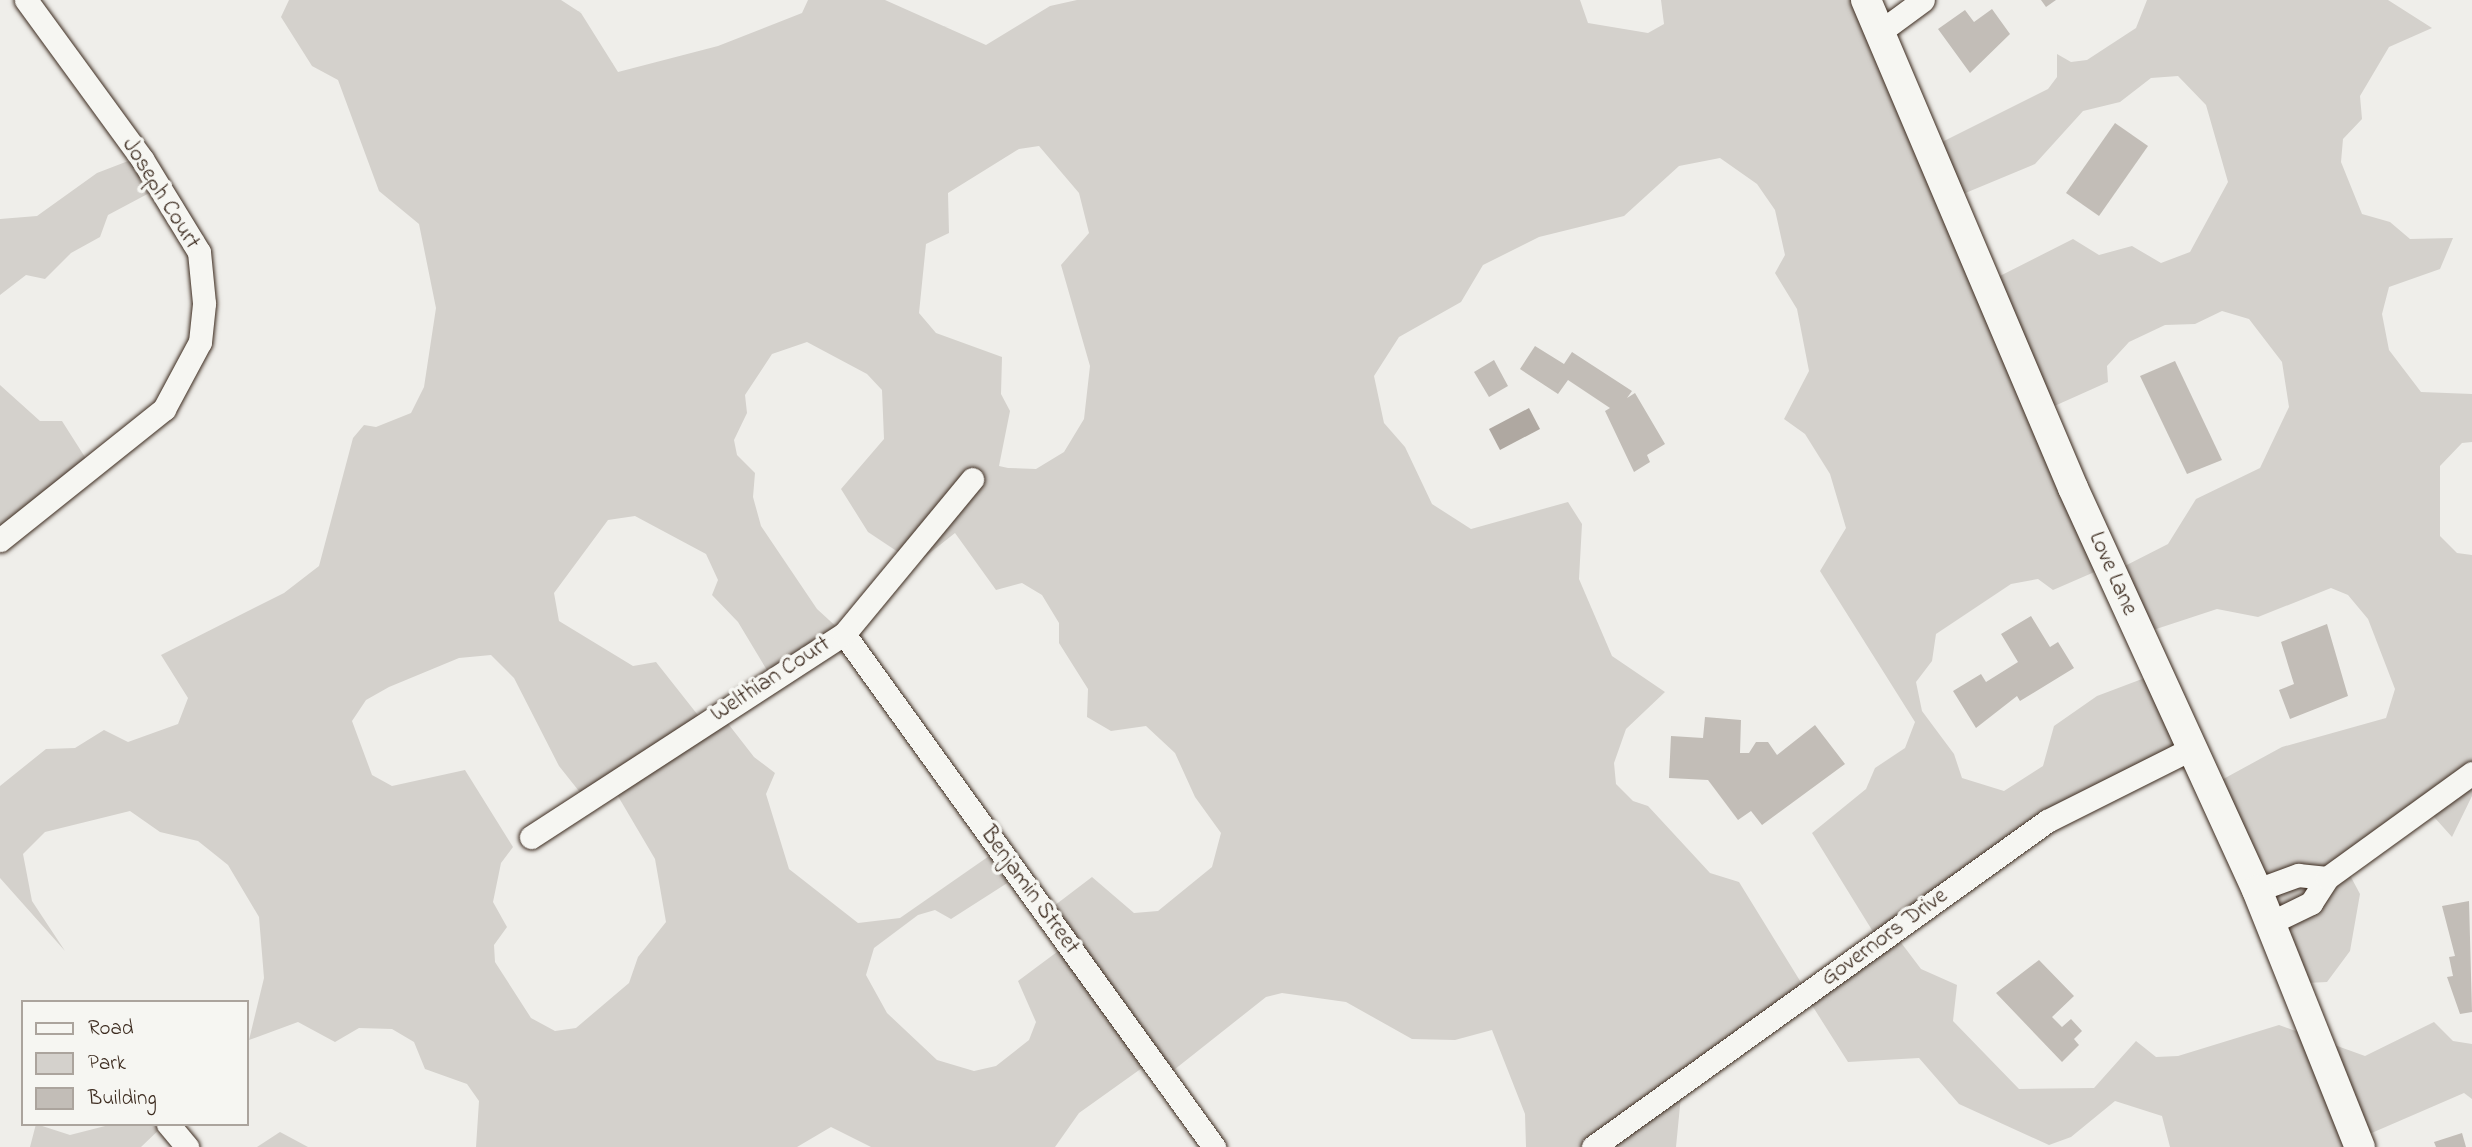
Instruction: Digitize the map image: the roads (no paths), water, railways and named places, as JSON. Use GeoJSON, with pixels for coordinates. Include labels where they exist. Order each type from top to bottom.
{"type":"FeatureCollection","features":[{"type":"Feature","properties":{"kind":"street","name":"Joseph Court"},"geometry":{"type":"LineString","coordinates":[[0,540],[164,409],[200,342],[204,303],[199,252],[142,159],[26,0]]}},
{"type":"Feature","properties":{"kind":"street","name":"Love Lane"},"geometry":{"type":"LineString","coordinates":[[1866,0],[2189,750],[2257,890],[2360,1147]]}},
{"type":"Feature","properties":{"kind":"street"},"geometry":{"type":"LineString","coordinates":[[1881,31],[1923,0]]}},
{"type":"Feature","properties":{"kind":"street","name":"Welthian Court"},"geometry":{"type":"LineString","coordinates":[[531,838],[844,634],[972,478]]}},
{"type":"Feature","properties":{"kind":"street","name":"Benjamin Street"},"geometry":{"type":"LineString","coordinates":[[844,634],[1214,1147]]}},
{"type":"Feature","properties":{"kind":"street","name":"Governors Drive"},"geometry":{"type":"LineString","coordinates":[[1593,1147],[2047,821],[2189,750]]}},
{"type":"Feature","properties":{"kind":"street"},"geometry":{"type":"LineString","coordinates":[[2270,923],[2311,903],[2327,878],[2472,773]]}},
{"type":"Feature","properties":{"kind":"street"},"geometry":{"type":"LineString","coordinates":[[2257,890],[2298,875],[2327,878]]}},
{"type":"Feature","properties":{"kind":"street"},"geometry":{"type":"LineString","coordinates":[[170,1126],[187,1147]]}}]}
